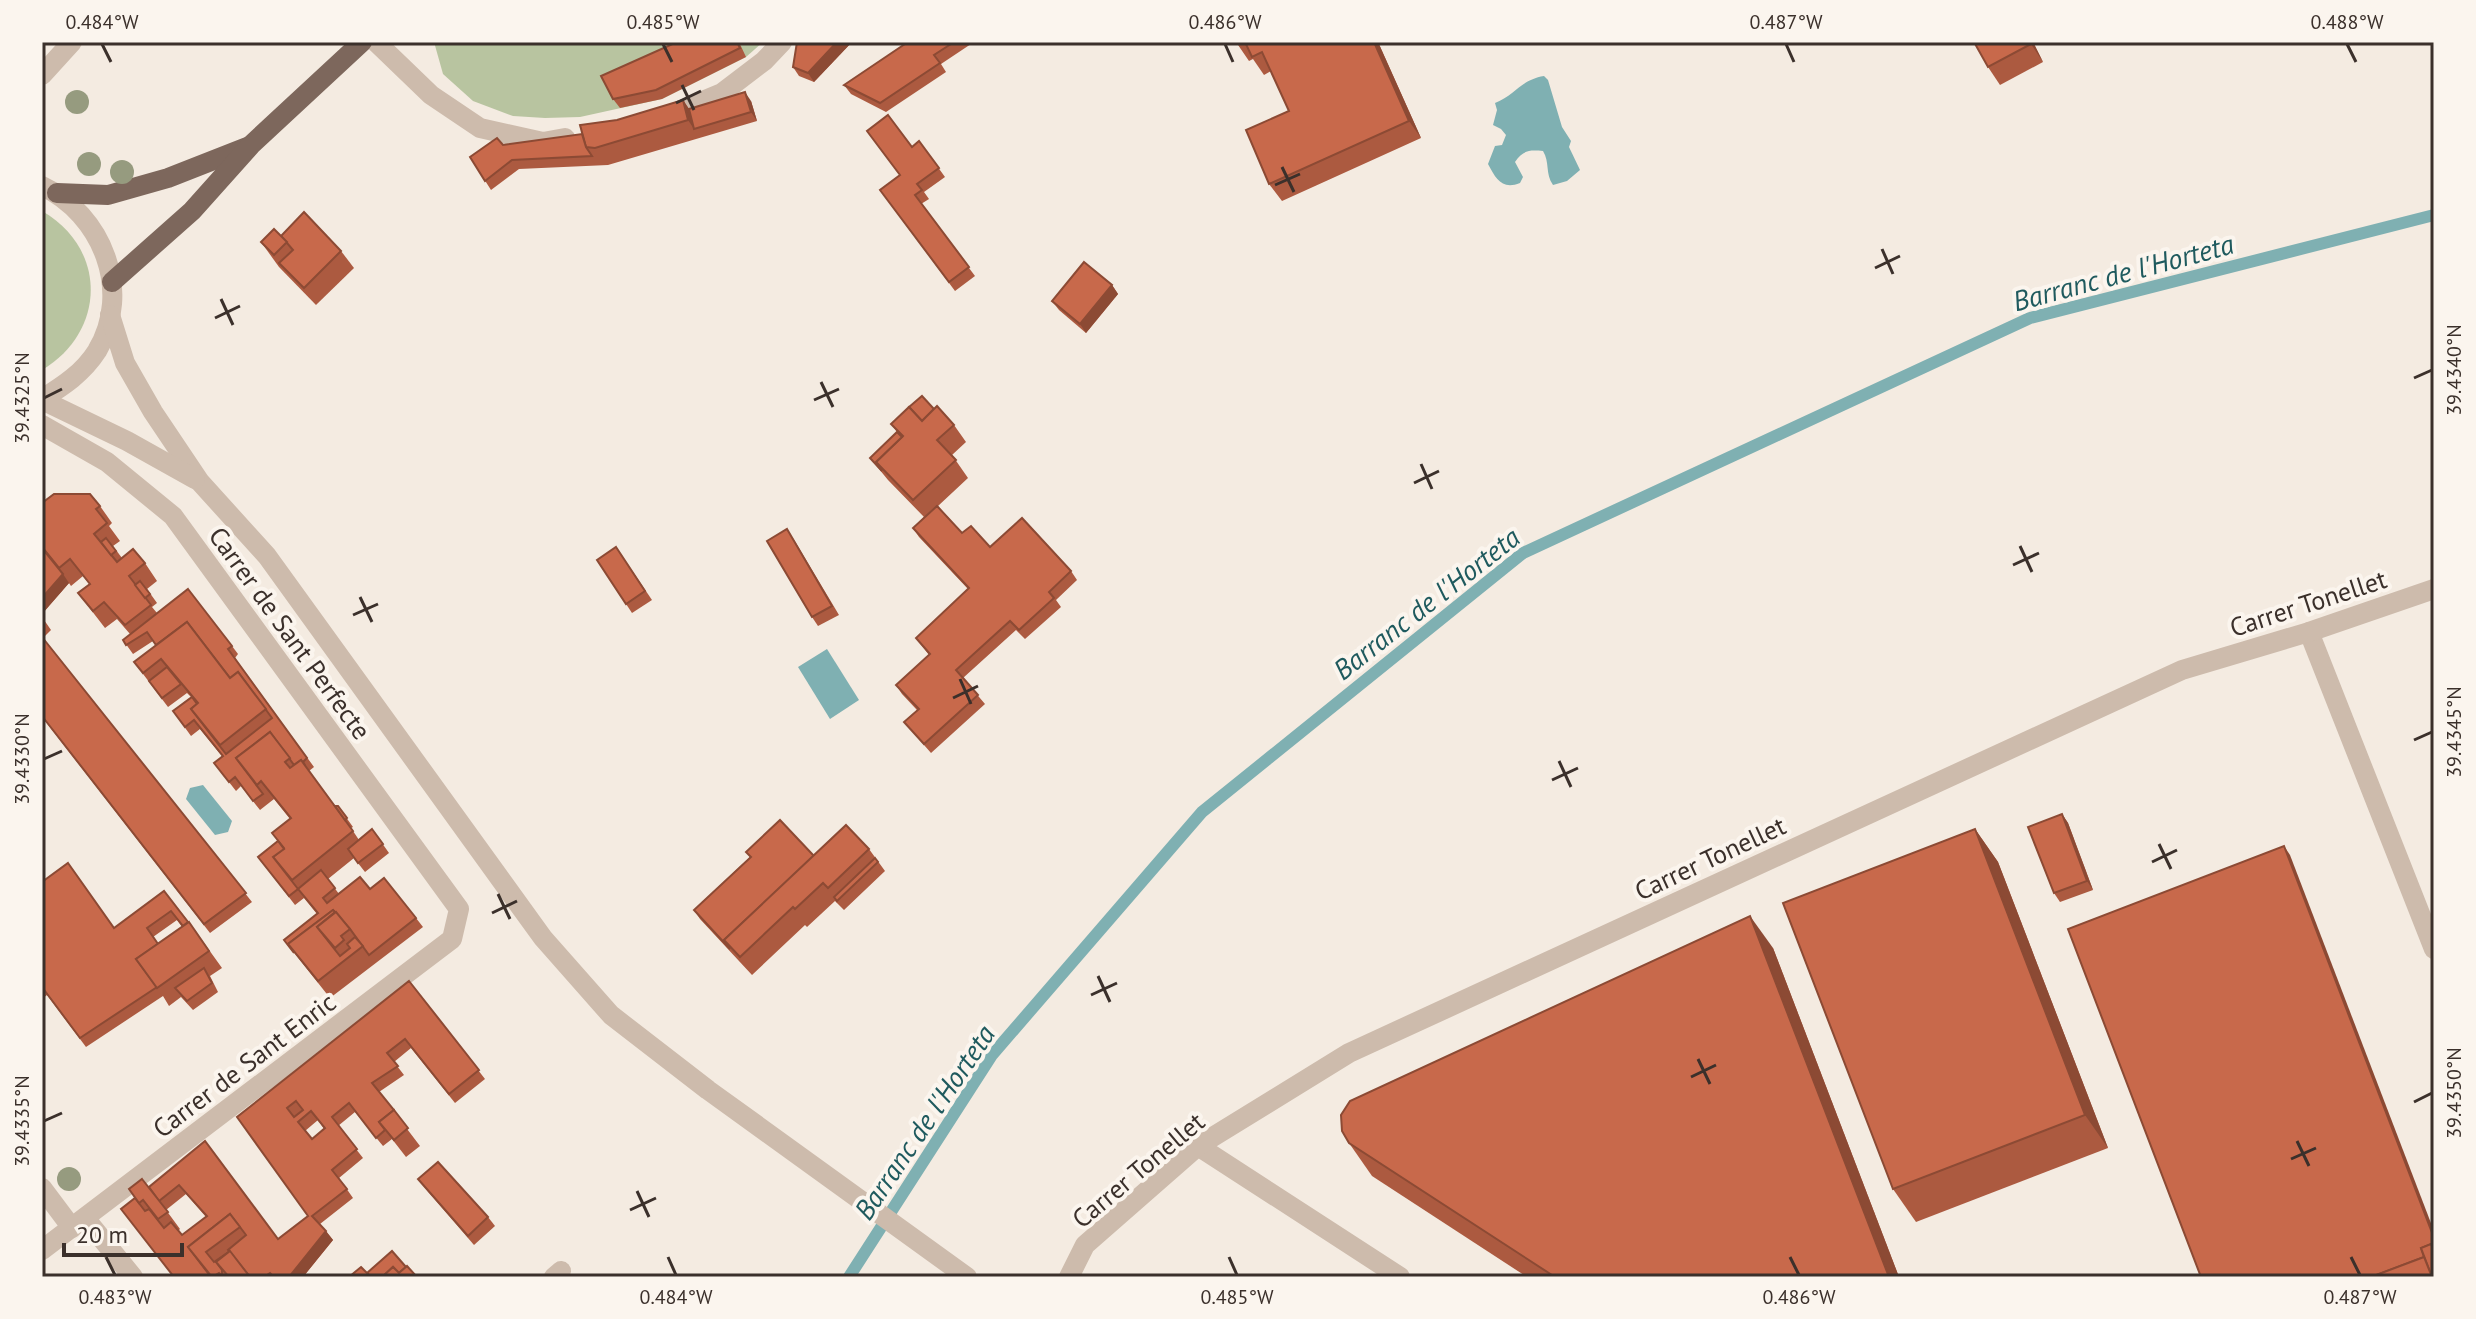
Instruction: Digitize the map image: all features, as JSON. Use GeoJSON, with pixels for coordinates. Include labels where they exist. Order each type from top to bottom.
{"type":"FeatureCollection","features":[{"type":"Feature","properties":{"kind":"main road"},"geometry":{"type":"LineString","coordinates":[[112,282],[192,211],[251,145],[362,42]]}},
{"type":"Feature","properties":{"kind":"main road"},"geometry":{"type":"LineString","coordinates":[[46,187],[108,195],[168,178],[251,145]]}},
{"type":"Feature","properties":{"kind":"street"},"geometry":{"type":"LineString","coordinates":[[42,75],[72,42]]}},
{"type":"Feature","properties":{"kind":"street"},"geometry":{"type":"LineString","coordinates":[[376,42],[431,95],[480,128],[543,142],[587,134]]}},
{"type":"Feature","properties":{"kind":"street"},"geometry":{"type":"LineString","coordinates":[[645,124],[722,93],[764,61],[782,42]]}},
{"type":"Feature","properties":{"kind":"street"},"geometry":{"type":"LineString","coordinates":[[42,400],[73,380],[97,350],[110,315],[112,282],[104,247],[85,216],[46,187]]}},
{"type":"Feature","properties":{"kind":"street"},"geometry":{"type":"LineString","coordinates":[[110,315],[125,363],[153,412],[200,482],[267,556],[543,938],[611,1015],[708,1090],[967,1277]]}},
{"type":"Feature","properties":{"kind":"street"},"geometry":{"type":"LineString","coordinates":[[42,400],[127,441],[200,482]]}},
{"type":"Feature","properties":{"kind":"street","name":"Carrer de Sant Perfecte"},"geometry":{"type":"LineString","coordinates":[[42,425],[107,462],[173,516],[459,909]]}},
{"type":"Feature","properties":{"kind":"street","name":"Carrer Tonellet"},"geometry":{"type":"LineString","coordinates":[[1069,1277],[1085,1245],[1198,1146],[1349,1053],[2182,670],[2309,632],[2434,589]]}},
{"type":"Feature","properties":{"kind":"street"},"geometry":{"type":"LineString","coordinates":[[2309,632],[2434,949]]}},
{"type":"Feature","properties":{"kind":"street","name":"Carrer de Sant Enric"},"geometry":{"type":"LineString","coordinates":[[42,1250],[452,939],[459,909]]}},
{"type":"Feature","properties":{"kind":"street"},"geometry":{"type":"LineString","coordinates":[[1198,1146],[1400,1277]]}},
{"type":"Feature","properties":{"kind":"street"},"geometry":{"type":"LineString","coordinates":[[42,1188],[133,1277]]}},
{"type":"Feature","properties":{"kind":"green space"},"geometry":{"type":"Polygon","coordinates":[[[434,42],[763,42],[746,57],[662,99],[580,117],[545,118],[513,116],[473,101],[443,74],[434,42]]]}},
{"type":"Feature","properties":{"kind":"green space"},"geometry":{"type":"Polygon","coordinates":[[[42,211],[64,227],[79,247],[88,268],[91,290],[88,313],[78,334],[63,354],[42,370],[42,211]]]}},
{"type":"Feature","properties":{"kind":"water"},"geometry":{"type":"Polygon","coordinates":[[[1544,76],[1580,170],[1567,181],[1553,185],[1543,151],[1530,151],[1515,162],[1523,177],[1520,183],[1504,184],[1488,164],[1495,146],[1502,145],[1506,135],[1493,125],[1497,110],[1495,103],[1529,81],[1544,76]]]}},
{"type":"Feature","properties":{"kind":"water"},"geometry":{"type":"Polygon","coordinates":[[[827,649],[859,700],[830,719],[798,667],[827,649]]]}},
{"type":"Feature","properties":{"kind":"water"},"geometry":{"type":"Polygon","coordinates":[[[203,785],[232,821],[228,832],[215,835],[186,799],[190,788],[203,785]]]}},
{"type":"Feature","properties":{"kind":"building"},"geometry":{"type":"Polygon","coordinates":[[[677,42],[737,42],[740,48],[656,90],[613,99],[601,76],[677,42]]]}},
{"type":"Feature","properties":{"kind":"building"},"geometry":{"type":"Polygon","coordinates":[[[797,42],[837,42],[808,73],[793,67],[797,42]]]}},
{"type":"Feature","properties":{"kind":"building"},"geometry":{"type":"Polygon","coordinates":[[[908,42],[954,42],[934,55],[940,63],[880,103],[844,85],[908,42]]]}},
{"type":"Feature","properties":{"kind":"building"},"geometry":{"type":"Polygon","coordinates":[[[1245,42],[1374,42],[1409,121],[1269,184],[1246,130],[1289,111],[1262,52],[1252,57],[1245,42]]]}},
{"type":"Feature","properties":{"kind":"building"},"geometry":{"type":"Polygon","coordinates":[[[1974,42],[2030,42],[2031,44],[1988,67],[1974,42]]]}},
{"type":"Feature","properties":{"kind":"building"},"geometry":{"type":"Polygon","coordinates":[[[745,92],[751,112],[694,129],[689,109],[745,92]]]}},
{"type":"Feature","properties":{"kind":"building"},"geometry":{"type":"Polygon","coordinates":[[[683,100],[688,120],[595,148],[586,147],[580,125],[617,120],[683,100]]]}},
{"type":"Feature","properties":{"kind":"building"},"geometry":{"type":"Polygon","coordinates":[[[888,115],[912,147],[919,141],[939,168],[917,184],[922,190],[915,195],[969,267],[949,282],[880,190],[900,175],[867,131],[888,115]]]}},
{"type":"Feature","properties":{"kind":"building"},"geometry":{"type":"Polygon","coordinates":[[[582,134],[592,156],[512,160],[485,181],[470,157],[497,138],[503,145],[582,134]]]}},
{"type":"Feature","properties":{"kind":"building"},"geometry":{"type":"Polygon","coordinates":[[[304,212],[341,251],[304,288],[279,263],[293,250],[281,236],[304,212]]]}},
{"type":"Feature","properties":{"kind":"building"},"geometry":{"type":"Polygon","coordinates":[[[274,229],[287,242],[274,255],[261,242],[274,229]]]}},
{"type":"Feature","properties":{"kind":"building"},"geometry":{"type":"Polygon","coordinates":[[[1084,262],[1112,285],[1080,324],[1052,301],[1084,262]]]}},
{"type":"Feature","properties":{"kind":"building"},"geometry":{"type":"Polygon","coordinates":[[[922,396],[934,409],[922,421],[909,407],[922,396]]]}},
{"type":"Feature","properties":{"kind":"building"},"geometry":{"type":"Polygon","coordinates":[[[937,406],[954,425],[937,440],[956,460],[913,500],[876,462],[903,436],[891,424],[909,407],[922,421],[937,406]]]}},
{"type":"Feature","properties":{"kind":"building"},"geometry":{"type":"Polygon","coordinates":[[[897,432],[902,437],[876,462],[882,471],[870,458],[897,432]]]}},
{"type":"Feature","properties":{"kind":"building"},"geometry":{"type":"Polygon","coordinates":[[[54,494],[90,494],[100,506],[96,509],[107,523],[94,534],[117,562],[133,549],[145,563],[129,576],[151,605],[125,625],[104,602],[93,611],[78,593],[90,584],[70,559],[59,568],[42,547],[42,503],[54,494]]]}},
{"type":"Feature","properties":{"kind":"building"},"geometry":{"type":"Polygon","coordinates":[[[937,506],[962,533],[971,526],[990,547],[1022,518],[1071,571],[1049,592],[1054,598],[1019,630],[1010,621],[956,670],[978,695],[924,744],[904,722],[919,709],[896,685],[930,654],[916,638],[969,588],[913,528],[937,506]]]}},
{"type":"Feature","properties":{"kind":"building"},"geometry":{"type":"Polygon","coordinates":[[[787,529],[832,606],[812,617],[767,541],[787,529]]]}},
{"type":"Feature","properties":{"kind":"building"},"geometry":{"type":"Polygon","coordinates":[[[106,538],[116,551],[111,555],[101,542],[106,538]]]}},
{"type":"Feature","properties":{"kind":"building"},"geometry":{"type":"Polygon","coordinates":[[[616,547],[645,591],[626,604],[597,560],[616,547]]]}},
{"type":"Feature","properties":{"kind":"building"},"geometry":{"type":"Polygon","coordinates":[[[42,548],[63,574],[42,598],[42,548]]]}},
{"type":"Feature","properties":{"kind":"building"},"geometry":{"type":"Polygon","coordinates":[[[140,581],[150,594],[145,598],[135,585],[140,581]]]}},
{"type":"Feature","properties":{"kind":"building"},"geometry":{"type":"Polygon","coordinates":[[[188,589],[232,646],[228,649],[307,758],[303,762],[305,765],[301,760],[294,765],[270,732],[236,758],[263,794],[253,801],[235,777],[229,782],[214,763],[223,756],[194,720],[185,727],[173,711],[192,697],[197,704],[191,709],[226,754],[272,718],[238,672],[230,678],[187,622],[156,645],[147,632],[126,645],[123,640],[188,589]]]}},
{"type":"Feature","properties":{"kind":"building"},"geometry":{"type":"Polygon","coordinates":[[[187,622],[230,678],[238,672],[266,709],[220,745],[191,709],[198,703],[161,659],[143,673],[134,662],[187,622]]]}},
{"type":"Feature","properties":{"kind":"building"},"geometry":{"type":"Polygon","coordinates":[[[42,637],[246,893],[204,924],[42,716],[42,637]]]}},
{"type":"Feature","properties":{"kind":"building"},"geometry":{"type":"Polygon","coordinates":[[[167,667],[181,684],[162,698],[149,681],[167,667]]]}},
{"type":"Feature","properties":{"kind":"building"},"geometry":{"type":"Polygon","coordinates":[[[270,732],[290,758],[285,762],[290,768],[301,760],[353,831],[292,880],[273,857],[284,848],[272,833],[291,818],[261,781],[257,785],[236,758],[270,732]]]}},
{"type":"Feature","properties":{"kind":"building"},"geometry":{"type":"Polygon","coordinates":[[[335,806],[347,818],[345,820],[335,806]]]}},
{"type":"Feature","properties":{"kind":"building"},"geometry":{"type":"Polygon","coordinates":[[[2062,814],[2087,881],[2054,893],[2028,827],[2062,814]]]}},
{"type":"Feature","properties":{"kind":"building"},"geometry":{"type":"Polygon","coordinates":[[[780,820],[814,856],[724,940],[730,949],[694,910],[751,857],[746,852],[780,820]]]}},
{"type":"Feature","properties":{"kind":"building"},"geometry":{"type":"Polygon","coordinates":[[[846,825],[869,849],[828,888],[823,883],[795,909],[793,907],[740,957],[724,940],[846,825]]]}},
{"type":"Feature","properties":{"kind":"building"},"geometry":{"type":"Polygon","coordinates":[[[372,829],[383,844],[358,863],[348,849],[372,829]]]}},
{"type":"Feature","properties":{"kind":"building"},"geometry":{"type":"Polygon","coordinates":[[[1975,829],[2085,1115],[1893,1189],[1783,903],[1975,829]]]}},
{"type":"Feature","properties":{"kind":"building"},"geometry":{"type":"Polygon","coordinates":[[[278,841],[284,849],[273,857],[298,889],[289,896],[258,857],[278,841]]]}},
{"type":"Feature","properties":{"kind":"building"},"geometry":{"type":"Polygon","coordinates":[[[2284,846],[2434,1238],[2434,1248],[2431,1244],[2421,1248],[2424,1257],[2371,1277],[2201,1277],[2068,929],[2284,846]]]}},
{"type":"Feature","properties":{"kind":"building"},"geometry":{"type":"Polygon","coordinates":[[[875,858],[878,862],[837,901],[834,897],[875,858]]]}},
{"type":"Feature","properties":{"kind":"building"},"geometry":{"type":"Polygon","coordinates":[[[68,863],[114,928],[164,891],[188,922],[183,926],[171,911],[147,928],[158,944],[136,959],[157,987],[80,1038],[42,987],[42,882],[68,863]]]}},
{"type":"Feature","properties":{"kind":"building"},"geometry":{"type":"Polygon","coordinates":[[[321,870],[335,888],[323,898],[327,903],[360,877],[370,889],[384,878],[416,918],[369,955],[333,910],[288,944],[294,953],[284,940],[318,913],[298,889],[321,870]]]}},
{"type":"Feature","properties":{"kind":"building"},"geometry":{"type":"Polygon","coordinates":[[[333,910],[335,912],[317,927],[340,956],[350,948],[347,944],[355,937],[363,946],[318,981],[288,944],[333,910]]]}},
{"type":"Feature","properties":{"kind":"building"},"geometry":{"type":"Polygon","coordinates":[[[336,912],[350,929],[341,936],[344,940],[335,948],[317,927],[336,912]]]}},
{"type":"Feature","properties":{"kind":"building"},"geometry":{"type":"Polygon","coordinates":[[[1750,916],[1889,1277],[1555,1277],[1349,1143],[1342,1131],[1341,1115],[1350,1101],[1750,916]]]}},
{"type":"Feature","properties":{"kind":"building"},"geometry":{"type":"Polygon","coordinates":[[[189,922],[209,951],[157,988],[136,959],[189,922]]]}},
{"type":"Feature","properties":{"kind":"building"},"geometry":{"type":"Polygon","coordinates":[[[204,968],[212,983],[187,1001],[175,988],[204,968]]]}},
{"type":"Feature","properties":{"kind":"building"},"geometry":{"type":"Polygon","coordinates":[[[409,981],[479,1070],[449,1094],[405,1039],[387,1053],[398,1066],[372,1083],[394,1110],[379,1122],[385,1130],[376,1138],[349,1103],[332,1117],[357,1149],[332,1170],[347,1189],[312,1216],[326,1231],[289,1277],[274,1277],[270,1273],[264,1277],[250,1277],[228,1250],[246,1235],[230,1214],[188,1247],[211,1277],[174,1277],[121,1209],[135,1198],[145,1211],[149,1209],[164,1228],[171,1222],[182,1235],[207,1216],[179,1185],[159,1201],[149,1187],[205,1141],[278,1239],[308,1216],[237,1117],[409,981]],[[296,1101],[287,1108],[294,1117],[303,1110],[296,1101]],[[311,1111],[298,1122],[312,1139],[325,1128],[311,1111]]]}},
{"type":"Feature","properties":{"kind":"building"},"geometry":{"type":"Polygon","coordinates":[[[394,1110],[408,1128],[394,1140],[379,1122],[394,1110]]]}},
{"type":"Feature","properties":{"kind":"building"},"geometry":{"type":"Polygon","coordinates":[[[438,1162],[488,1217],[468,1236],[418,1179],[438,1162]]]}},
{"type":"Feature","properties":{"kind":"building"},"geometry":{"type":"Polygon","coordinates":[[[142,1179],[168,1212],[158,1219],[143,1200],[139,1203],[129,1189],[142,1179]]]}},
{"type":"Feature","properties":{"kind":"building"},"geometry":{"type":"Polygon","coordinates":[[[230,1214],[240,1227],[206,1252],[214,1262],[230,1251],[216,1262],[222,1276],[219,1273],[212,1277],[188,1247],[230,1214]]]}},
{"type":"Feature","properties":{"kind":"building"},"geometry":{"type":"Polygon","coordinates":[[[2431,1244],[2434,1252],[2434,1277],[2421,1248],[2431,1244]]]}},
{"type":"Feature","properties":{"kind":"building"},"geometry":{"type":"Polygon","coordinates":[[[230,1251],[250,1277],[229,1277],[216,1262],[230,1251]]]}},
{"type":"Feature","properties":{"kind":"building"},"geometry":{"type":"Polygon","coordinates":[[[392,1251],[406,1267],[399,1273],[393,1267],[382,1277],[371,1277],[367,1273],[392,1251]]]}},
{"type":"Feature","properties":{"kind":"building"},"geometry":{"type":"Polygon","coordinates":[[[2424,1257],[2432,1277],[2371,1277],[2424,1257]]]}},
{"type":"Feature","properties":{"kind":"building"},"geometry":{"type":"Polygon","coordinates":[[[407,1266],[417,1277],[382,1277],[393,1267],[399,1273],[407,1266]]]}},
{"type":"Feature","properties":{"kind":"building"},"geometry":{"type":"Polygon","coordinates":[[[361,1267],[371,1277],[349,1277],[361,1267]]]}},
{"type":"Feature","properties":{"kind":"waterway","name":"Barranc de l'Horteta"},"geometry":{"type":"LineString","coordinates":[[849,1277],[992,1055],[1202,812],[1523,553],[2030,318],[2434,215]]}}]}
